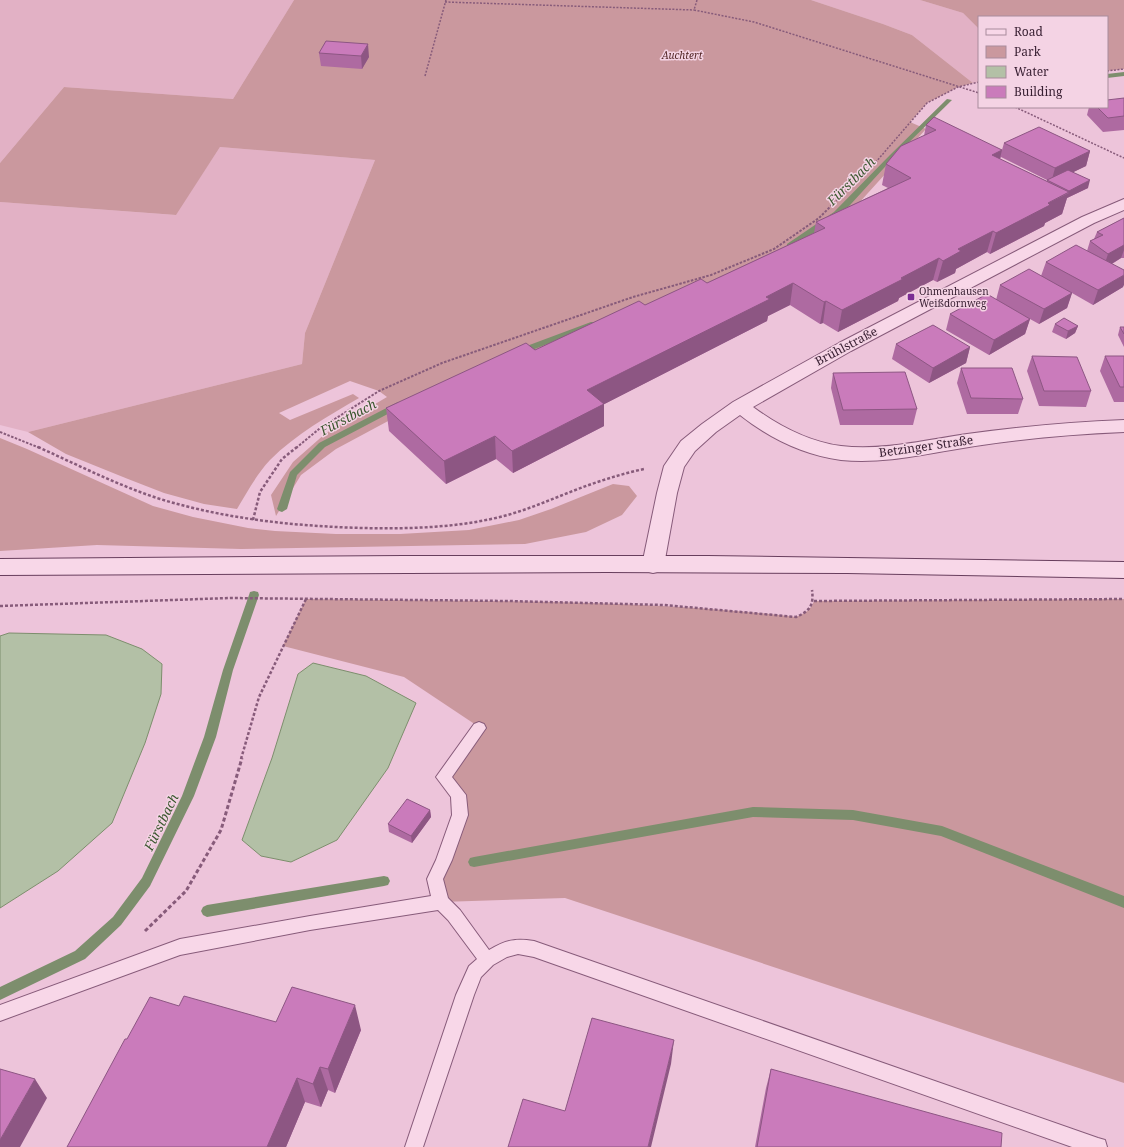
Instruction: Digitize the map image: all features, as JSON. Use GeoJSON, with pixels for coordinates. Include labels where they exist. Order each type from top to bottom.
{"type":"FeatureCollection","features":[{"type":"Feature","properties":{"kind":"street","name":"Brühlstraße"},"geometry":{"type":"LineString","coordinates":[[653,565],[667,493],[674,466],[688,446],[709,428],[740,406],[818,361],[1088,220],[1124,204]]}},
{"type":"Feature","properties":{"kind":"street","name":"Betzinger Straße"},"geometry":{"type":"LineString","coordinates":[[740,406],[757,419],[806,445],[840,453],[869,453],[1019,434],[1124,426]]}},
{"type":"Feature","properties":{"kind":"street"},"geometry":{"type":"LineString","coordinates":[[0,567],[808,565],[974,569],[1124,570]]}},
{"type":"Feature","properties":{"kind":"lane"},"geometry":{"type":"LineString","coordinates":[[479,728],[443,777],[458,795],[460,815],[444,860],[435,879],[441,902],[454,915],[487,960]]}},
{"type":"Feature","properties":{"kind":"lane"},"geometry":{"type":"LineString","coordinates":[[0,1013],[180,947],[310,923],[441,902]]}},
{"type":"Feature","properties":{"kind":"lane"},"geometry":{"type":"LineString","coordinates":[[414,1147],[465,995],[475,972],[487,960],[502,951],[518,946],[534,949],[1098,1147]]}},
{"type":"Feature","properties":{"kind":"path"},"geometry":{"type":"LineString","coordinates":[[694,10],[697,0]]}},
{"type":"Feature","properties":{"kind":"path"},"geometry":{"type":"LineString","coordinates":[[425,76],[446,1],[694,10],[754,22],[978,93]]}},
{"type":"Feature","properties":{"kind":"path"},"geometry":{"type":"LineString","coordinates":[[1108,71],[1124,69]]}},
{"type":"Feature","properties":{"kind":"path"},"geometry":{"type":"LineString","coordinates":[[253,520],[260,492],[282,459],[318,429],[379,391],[442,363],[633,297],[711,275],[774,249],[819,218],[875,163],[927,103],[958,87],[978,82]]}},
{"type":"Feature","properties":{"kind":"path"},"geometry":{"type":"LineString","coordinates":[[1017,108],[1124,158]]}},
{"type":"Feature","properties":{"kind":"path"},"geometry":{"type":"LineString","coordinates":[[0,432],[31,443],[92,472],[160,498],[199,510],[278,524],[338,528],[402,528],[471,523],[513,513],[590,484],[627,472],[674,466]]}},
{"type":"Feature","properties":{"kind":"path"},"geometry":{"type":"LineString","coordinates":[[0,606],[230,598],[624,603],[796,617],[806,613],[812,608],[814,601],[1124,599]]}},
{"type":"Feature","properties":{"kind":"path"},"geometry":{"type":"LineString","coordinates":[[142,934],[186,891],[221,830],[259,697],[306,600]]}},
{"type":"Feature","properties":{"kind":"shaded area"},"geometry":{"type":"Polygon","coordinates":[[[0,0],[294,0],[233,99],[64,87],[0,163],[0,0]]]}},
{"type":"Feature","properties":{"kind":"shaded area"},"geometry":{"type":"Polygon","coordinates":[[[811,0],[920,0],[963,13],[978,28],[978,82],[973,83],[912,35],[811,0]]]}},
{"type":"Feature","properties":{"kind":"shaded area"},"geometry":{"type":"Polygon","coordinates":[[[220,147],[375,160],[305,333],[302,364],[28,432],[0,425],[0,202],[175,215],[220,147]]]}},
{"type":"Feature","properties":{"kind":"green space","name":"Auchtert"},"geometry":{"type":"Polygon","coordinates":[[[294,0],[811,0],[912,35],[973,83],[958,87],[927,103],[910,122],[926,129],[858,204],[801,245],[731,285],[431,398],[336,449],[301,475],[276,516],[271,495],[293,462],[326,433],[387,397],[379,391],[350,381],[279,413],[290,420],[353,394],[359,398],[313,426],[270,460],[252,483],[237,509],[204,504],[164,493],[66,454],[28,432],[302,364],[305,333],[375,160],[220,147],[176,215],[0,202],[0,163],[64,87],[233,99],[294,0]]]}},
{"type":"Feature","properties":{"kind":"green space"},"geometry":{"type":"Polygon","coordinates":[[[920,0],[1124,0],[1124,69],[1108,71],[1108,16],[978,16],[978,28],[963,13],[920,0]]]}},
{"type":"Feature","properties":{"kind":"green space"},"geometry":{"type":"Polygon","coordinates":[[[0,438],[153,506],[193,517],[248,528],[275,531],[336,534],[400,534],[469,530],[519,520],[613,484],[629,486],[637,496],[622,515],[586,532],[525,544],[241,549],[97,545],[0,551],[0,438]]]}},
{"type":"Feature","properties":{"kind":"green space"},"geometry":{"type":"Polygon","coordinates":[[[306,599],[613,604],[735,611],[796,617],[807,611],[814,601],[1124,599],[1124,1083],[565,898],[441,902],[435,879],[460,815],[443,777],[479,727],[404,677],[283,646],[306,599]]]}},
{"type":"Feature","properties":{"kind":"water"},"geometry":{"type":"Polygon","coordinates":[[[9,633],[106,635],[142,649],[162,664],[161,694],[145,743],[112,823],[58,871],[0,908],[0,636],[9,633]]]}},
{"type":"Feature","properties":{"kind":"water"},"geometry":{"type":"Polygon","coordinates":[[[313,663],[366,676],[416,703],[388,768],[337,840],[291,862],[261,856],[242,840],[272,758],[298,674],[313,663]]]}},
{"type":"Feature","properties":{"kind":"building"},"geometry":{"type":"Polygon","coordinates":[[[326,41],[368,44],[361,56],[319,53],[326,41]]]}},
{"type":"Feature","properties":{"kind":"building"},"geometry":{"type":"Polygon","coordinates":[[[1124,98],[1124,116],[1108,118],[1098,108],[1108,108],[1108,100],[1124,98]]]}},
{"type":"Feature","properties":{"kind":"building"},"geometry":{"type":"Polygon","coordinates":[[[934,117],[1002,150],[992,155],[1069,192],[1048,203],[1050,205],[996,233],[993,231],[958,249],[961,251],[943,261],[939,258],[901,278],[903,279],[842,310],[826,301],[824,302],[793,283],[766,297],[770,299],[587,390],[604,404],[512,451],[495,436],[444,461],[386,408],[526,343],[535,350],[639,301],[645,305],[701,279],[707,283],[825,228],[816,222],[911,178],[886,164],[901,146],[936,130],[926,125],[934,117]]]}},
{"type":"Feature","properties":{"kind":"building"},"geometry":{"type":"Polygon","coordinates":[[[1039,127],[1090,151],[1055,168],[1004,143],[1039,127]]]}},
{"type":"Feature","properties":{"kind":"building"},"geometry":{"type":"Polygon","coordinates":[[[1068,170],[1090,180],[1069,191],[1047,180],[1068,170]]]}},
{"type":"Feature","properties":{"kind":"building"},"geometry":{"type":"Polygon","coordinates":[[[1124,218],[1124,245],[1108,254],[1090,241],[1103,235],[1097,232],[1124,218]]]}},
{"type":"Feature","properties":{"kind":"building"},"geometry":{"type":"Polygon","coordinates":[[[1076,245],[1124,270],[1124,275],[1098,290],[1046,262],[1076,245]]]}},
{"type":"Feature","properties":{"kind":"building"},"geometry":{"type":"Polygon","coordinates":[[[1029,269],[1072,293],[1044,309],[1000,285],[1029,269]]]}},
{"type":"Feature","properties":{"kind":"building"},"geometry":{"type":"Polygon","coordinates":[[[987,294],[1030,319],[994,340],[950,314],[987,294]]]}},
{"type":"Feature","properties":{"kind":"building"},"geometry":{"type":"Polygon","coordinates":[[[1064,318],[1078,326],[1068,331],[1055,324],[1064,318]]]}},
{"type":"Feature","properties":{"kind":"building"},"geometry":{"type":"Polygon","coordinates":[[[933,325],[970,347],[933,368],[896,344],[933,325]]]}},
{"type":"Feature","properties":{"kind":"building"},"geometry":{"type":"Polygon","coordinates":[[[1120,327],[1124,327],[1124,334],[1120,327]]]}},
{"type":"Feature","properties":{"kind":"building"},"geometry":{"type":"Polygon","coordinates":[[[1032,356],[1077,357],[1091,391],[1044,391],[1032,356]]]}},
{"type":"Feature","properties":{"kind":"building"},"geometry":{"type":"Polygon","coordinates":[[[1105,356],[1124,356],[1124,387],[1120,387],[1105,356]]]}},
{"type":"Feature","properties":{"kind":"building"},"geometry":{"type":"Polygon","coordinates":[[[961,368],[1012,368],[1023,399],[971,398],[961,368]]]}},
{"type":"Feature","properties":{"kind":"building"},"geometry":{"type":"Polygon","coordinates":[[[905,372],[917,409],[843,410],[833,373],[905,372]]]}},
{"type":"Feature","properties":{"kind":"building"},"geometry":{"type":"Polygon","coordinates":[[[407,799],[430,810],[411,836],[388,824],[407,799]]]}},
{"type":"Feature","properties":{"kind":"building"},"geometry":{"type":"Polygon","coordinates":[[[292,987],[355,1005],[328,1069],[320,1067],[313,1084],[297,1078],[267,1147],[67,1147],[125,1039],[127,1039],[150,997],[179,1006],[184,996],[276,1022],[292,987]]]}},
{"type":"Feature","properties":{"kind":"building"},"geometry":{"type":"Polygon","coordinates":[[[592,1018],[674,1040],[648,1147],[508,1147],[523,1099],[565,1111],[592,1018]]]}},
{"type":"Feature","properties":{"kind":"building"},"geometry":{"type":"Polygon","coordinates":[[[0,1069],[35,1079],[0,1140],[0,1069]]]}},
{"type":"Feature","properties":{"kind":"building"},"geometry":{"type":"Polygon","coordinates":[[[771,1069],[1002,1133],[1001,1147],[757,1147],[771,1069]]]}},
{"type":"Feature","properties":{"kind":"waterway","name":"Fürstbach"},"geometry":{"type":"LineString","coordinates":[[1108,76],[1124,74]]}},
{"type":"Feature","properties":{"kind":"waterway","name":"Fürstbach"},"geometry":{"type":"LineString","coordinates":[[790,246],[837,214],[892,156],[949,100]]}},
{"type":"Feature","properties":{"kind":"waterway","name":"Fürstbach"},"geometry":{"type":"LineString","coordinates":[[519,352],[594,324]]}},
{"type":"Feature","properties":{"kind":"waterway","name":"Fürstbach"},"geometry":{"type":"LineString","coordinates":[[282,509],[293,474],[322,445],[398,405]]}},
{"type":"Feature","properties":{"kind":"waterway","name":"Fürstbach"},"geometry":{"type":"LineString","coordinates":[[0,994],[80,955],[117,921],[146,882],[188,796],[210,737],[228,670],[254,595]]}},
{"type":"Feature","properties":{"kind":"waterway"},"geometry":{"type":"LineString","coordinates":[[474,862],[753,812],[853,815],[942,831],[1124,902]]}},
{"type":"Feature","properties":{"kind":"waterway"},"geometry":{"type":"LineString","coordinates":[[207,911],[384,881]]}},
{"type":"Feature","properties":{"kind":"place","name":"Ohmenhausen Weißdornweg"},"geometry":{"type":"Point","coordinates":[911,297]}}]}
